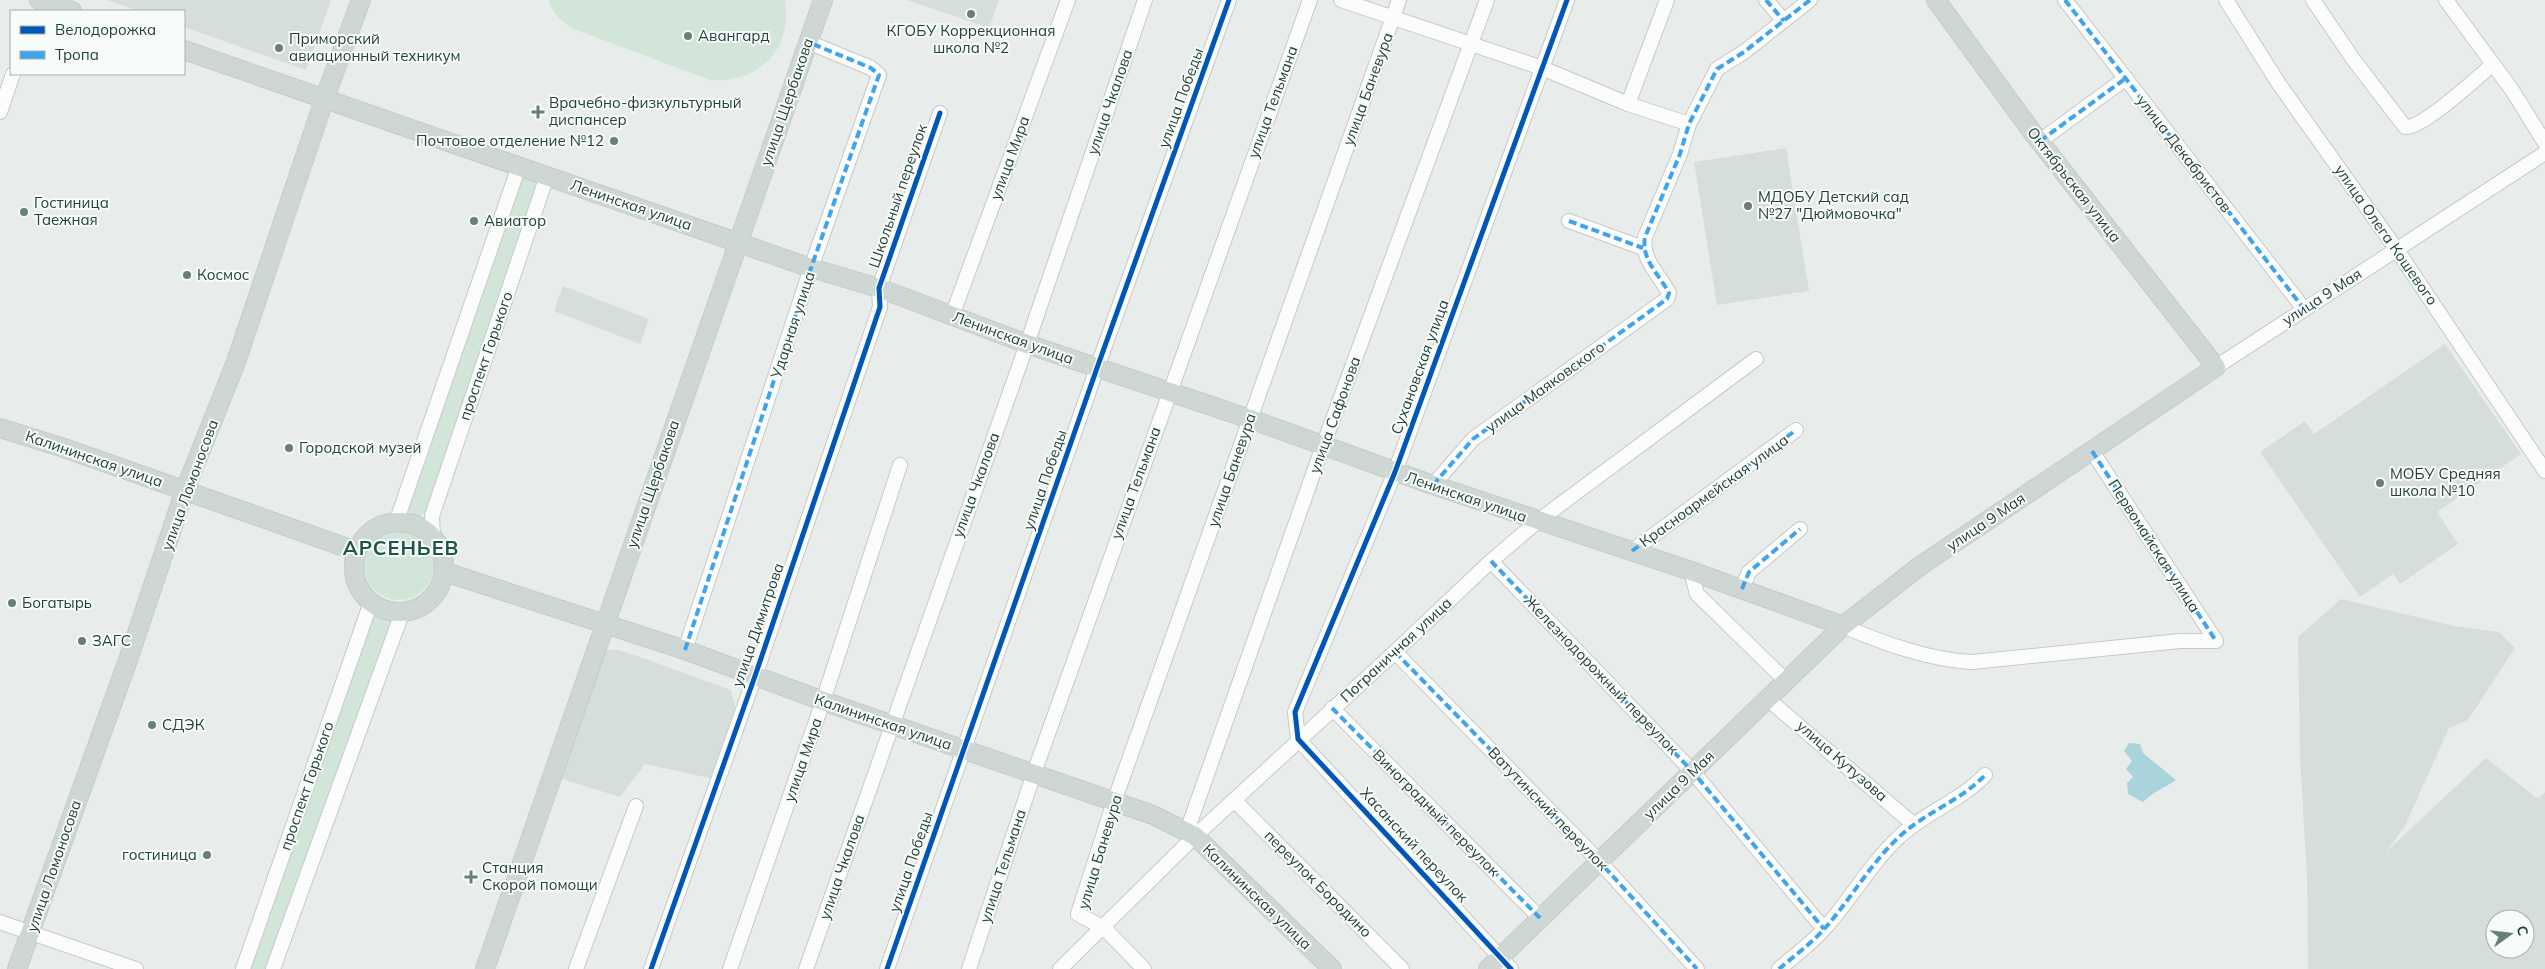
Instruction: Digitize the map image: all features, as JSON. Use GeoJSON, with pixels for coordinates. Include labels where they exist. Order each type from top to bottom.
{"type":"FeatureCollection","features":[{"type":"Feature","properties":{"kind":"main road"},"geometry":{"type":"LineString","coordinates":[[38,0],[69,10]]}},
{"type":"Feature","properties":{"kind":"main road","name":"улица Ломоносова"},"geometry":{"type":"LineString","coordinates":[[17,969],[150,596],[185,490],[236,362],[324,100],[361,0]]}},
{"type":"Feature","properties":{"kind":"main road","name":"улица Щербакова"},"geometry":{"type":"LineString","coordinates":[[485,969],[823,0]]}},
{"type":"Feature","properties":{"kind":"main road","name":"Октябрьская улица"},"geometry":{"type":"LineString","coordinates":[[1936,0],[2040,141],[2216,367]]}},
{"type":"Feature","properties":{"kind":"main road","name":"Ленинская улица"},"geometry":{"type":"LineString","coordinates":[[185,50],[812,268],[879,288],[1026,344],[1250,419],[1395,472],[1538,521],[1691,571],[1844,626]]}},
{"type":"Feature","properties":{"kind":"main road","name":"улица 9 Мая"},"geometry":{"type":"LineString","coordinates":[[1500,965],[1540,918],[1844,626],[1920,566],[2216,367]]}},
{"type":"Feature","properties":{"kind":"main road","name":"Калининская улица"},"geometry":{"type":"LineString","coordinates":[[0,428],[185,490],[309,536],[356,551]]}},
{"type":"Feature","properties":{"kind":"main road"},"geometry":{"type":"LineString","coordinates":[[433,538],[420,528],[406,523],[380,526],[369,535],[356,551],[356,579],[371,602],[387,611],[402,613],[422,606],[431,599],[438,590],[445,572]]}},
{"type":"Feature","properties":{"kind":"main road","name":"проспект Горького"},"geometry":{"type":"LineString","coordinates":[[433,538],[440,550],[445,572]]}},
{"type":"Feature","properties":{"kind":"main road","name":"Калининская улица"},"geometry":{"type":"LineString","coordinates":[[445,572],[685,650],[823,701],[1153,815],[1191,834],[1332,969]]}},
{"type":"Feature","properties":{"kind":"street","name":"улица Мира"},"geometry":{"type":"LineString","coordinates":[[952,316],[1068,0]]}},
{"type":"Feature","properties":{"kind":"street","name":"улица Чкалова"},"geometry":{"type":"LineString","coordinates":[[806,969],[1145,0]]}},
{"type":"Feature","properties":{"kind":"street","name":"улица Победы"},"geometry":{"type":"LineString","coordinates":[[887,969],[1096,368],[1229,0]]}},
{"type":"Feature","properties":{"kind":"street","name":"улица Тельмана"},"geometry":{"type":"LineString","coordinates":[[969,969],[1034,773],[1168,392],[1310,0]]}},
{"type":"Feature","properties":{"kind":"street"},"geometry":{"type":"LineString","coordinates":[[1342,0],[1542,68],[1628,104],[1689,124]]}},
{"type":"Feature","properties":{"kind":"street","name":"улица Баневура"},"geometry":{"type":"LineString","coordinates":[[1104,928],[1078,914],[1114,802],[1399,0]]}},
{"type":"Feature","properties":{"kind":"street","name":"улица Сафонова"},"geometry":{"type":"LineString","coordinates":[[1191,834],[1323,446],[1487,0]]}},
{"type":"Feature","properties":{"kind":"street","name":"Сухановская улица"},"geometry":{"type":"LineString","coordinates":[[1298,739],[1295,712],[1395,472],[1567,0]]}},
{"type":"Feature","properties":{"kind":"street"},"geometry":{"type":"LineString","coordinates":[[1628,104],[1668,0]]}},
{"type":"Feature","properties":{"kind":"street"},"geometry":{"type":"LineString","coordinates":[[1766,0],[1784,21]]}},
{"type":"Feature","properties":{"kind":"street"},"geometry":{"type":"LineString","coordinates":[[1569,221],[1643,248],[1645,237],[1680,154],[1689,124],[1717,70],[1744,52],[1810,0]]}},
{"type":"Feature","properties":{"kind":"street","name":"улица Декабристов"},"geometry":{"type":"LineString","coordinates":[[2065,0],[2304,309]]}},
{"type":"Feature","properties":{"kind":"street","name":"улица Олега Кошевого"},"geometry":{"type":"LineString","coordinates":[[2226,0],[2279,84],[2397,250],[2545,471]]}},
{"type":"Feature","properties":{"kind":"street"},"geometry":{"type":"LineString","coordinates":[[2313,0],[2353,59],[2406,127],[2416,125],[2449,102],[2493,64]]}},
{"type":"Feature","properties":{"kind":"street"},"geometry":{"type":"LineString","coordinates":[[2446,0],[2493,64],[2545,143]]}},
{"type":"Feature","properties":{"kind":"street","name":"Ударная улица"},"geometry":{"type":"LineString","coordinates":[[685,650],[812,268],[879,75],[871,68],[808,42]]}},
{"type":"Feature","properties":{"kind":"street"},"geometry":{"type":"LineString","coordinates":[[0,112],[13,75]]}},
{"type":"Feature","properties":{"kind":"street"},"geometry":{"type":"LineString","coordinates":[[2040,141],[2126,78]]}},
{"type":"Feature","properties":{"kind":"street","name":"Школьный переулок"},"geometry":{"type":"LineString","coordinates":[[879,288],[940,113]]}},
{"type":"Feature","properties":{"kind":"street","name":"улица 9 Мая"},"geometry":{"type":"LineString","coordinates":[[2216,367],[2545,153]]}},
{"type":"Feature","properties":{"kind":"street","name":"проспект Горького"},"geometry":{"type":"LineString","coordinates":[[394,524],[519,166]]}},
{"type":"Feature","properties":{"kind":"street","name":"проспект Горького"},"geometry":{"type":"LineString","coordinates":[[433,538],[432,516],[547,176]]}},
{"type":"Feature","properties":{"kind":"street","name":"улица Маяковского"},"geometry":{"type":"LineString","coordinates":[[1433,485],[1473,439],[1667,299],[1669,293],[1652,268],[1643,248]]}},
{"type":"Feature","properties":{"kind":"street","name":"улица Димитрова"},"geometry":{"type":"LineString","coordinates":[[651,969],[754,676],[880,307],[879,288]]}},
{"type":"Feature","properties":{"kind":"street","name":"Пограничная улица"},"geometry":{"type":"LineString","coordinates":[[1060,969],[1104,928],[1191,834],[1234,800],[1491,561],[1538,521],[1756,359]]}},
{"type":"Feature","properties":{"kind":"street","name":"Красноармейская улица"},"geometry":{"type":"LineString","coordinates":[[1632,551],[1796,430]]}},
{"type":"Feature","properties":{"kind":"street","name":"Первомайская улица"},"geometry":{"type":"LineString","coordinates":[[1844,626],[1905,648],[1954,661],[1972,662],[2180,641],[2216,640],[2092,451]]}},
{"type":"Feature","properties":{"kind":"street","name":"улица Мира"},"geometry":{"type":"LineString","coordinates":[[730,969],[823,701],[900,465]]}},
{"type":"Feature","properties":{"kind":"street"},"geometry":{"type":"LineString","coordinates":[[1742,589],[1749,572],[1800,529]]}},
{"type":"Feature","properties":{"kind":"street","name":"Железнодорожный переулок"},"geometry":{"type":"LineString","coordinates":[[1491,561],[1694,772],[1824,930]]}},
{"type":"Feature","properties":{"kind":"street"},"geometry":{"type":"LineString","coordinates":[[1691,571],[1697,594],[1787,682]]}},
{"type":"Feature","properties":{"kind":"street","name":"проспект Горького"},"geometry":{"type":"LineString","coordinates":[[242,969],[371,602]]}},
{"type":"Feature","properties":{"kind":"street","name":"проспект Горького"},"geometry":{"type":"LineString","coordinates":[[273,969],[402,613]]}},
{"type":"Feature","properties":{"kind":"street","name":"Ватутинский переулок"},"geometry":{"type":"LineString","coordinates":[[1395,652],[1599,862],[1697,969]]}},
{"type":"Feature","properties":{"kind":"street","name":"улица Кутузова"},"geometry":{"type":"LineString","coordinates":[[1769,700],[1913,824]]}},
{"type":"Feature","properties":{"kind":"street","name":"Виноградный переулок"},"geometry":{"type":"LineString","coordinates":[[1332,708],[1540,918]]}},
{"type":"Feature","properties":{"kind":"street","name":"Хасанский переулок"},"geometry":{"type":"LineString","coordinates":[[1298,739],[1500,965]]}},
{"type":"Feature","properties":{"kind":"street"},"geometry":{"type":"LineString","coordinates":[[1780,969],[1824,930],[1874,862],[1913,824],[1974,787],[1985,775]]}},
{"type":"Feature","properties":{"kind":"street","name":"переулок Бородино"},"geometry":{"type":"LineString","coordinates":[[1234,800],[1402,969]]}},
{"type":"Feature","properties":{"kind":"street"},"geometry":{"type":"LineString","coordinates":[[576,969],[636,806]]}},
{"type":"Feature","properties":{"kind":"street"},"geometry":{"type":"LineString","coordinates":[[0,922],[136,969]]}},
{"type":"Feature","properties":{"kind":"street"},"geometry":{"type":"LineString","coordinates":[[1104,928],[1144,969]]}},
{"type":"Feature","properties":{"kind":"shaded area","name":"Приморский авиационный техникум"},"geometry":{"type":"Polygon","coordinates":[[[107,0],[331,0],[306,70],[185,27],[185,10],[136,10],[107,0]]]}},
{"type":"Feature","properties":{"kind":"shaded area","name":"КГОБУ Коррекционная школа №2"},"geometry":{"type":"Polygon","coordinates":[[[907,0],[999,0],[989,28],[907,0]]]}},
{"type":"Feature","properties":{"kind":"shaded area","name":"МДОБУ Детский сад №27 \"Дюймовочка\""},"geometry":{"type":"Polygon","coordinates":[[[1786,148],[1809,291],[1717,305],[1694,162],[1786,148]]]}},
{"type":"Feature","properties":{"kind":"shaded area"},"geometry":{"type":"Polygon","coordinates":[[[563,286],[649,319],[640,344],[554,311],[563,286]]]}},
{"type":"Feature","properties":{"kind":"shaded area","name":"МОБУ Средняя школа №10"},"geometry":{"type":"Polygon","coordinates":[[[2445,344],[2521,454],[2437,512],[2458,544],[2400,584],[2393,574],[2360,597],[2260,452],[2305,421],[2314,434],[2445,344]]]}},
{"type":"Feature","properties":{"kind":"shaded area"},"geometry":{"type":"Polygon","coordinates":[[[2341,599],[2455,626],[2499,632],[2515,648],[2468,720],[2449,728],[2404,828],[2386,852],[2486,758],[2538,799],[2545,792],[2545,969],[2308,969],[2307,875],[2300,758],[2298,637],[2341,599]]]}},
{"type":"Feature","properties":{"kind":"shaded area"},"geometry":{"type":"Polygon","coordinates":[[[605,650],[618,650],[731,690],[736,710],[714,779],[645,764],[620,797],[562,779],[605,650]]]}},
{"type":"Feature","properties":{"kind":"green space","name":"Авангард"},"geometry":{"type":"Polygon","coordinates":[[[548,0],[785,0],[786,18],[784,34],[778,48],[769,60],[744,76],[710,80],[574,29],[558,17],[548,0]]]}},
{"type":"Feature","properties":{"kind":"green space"},"geometry":{"type":"Polygon","coordinates":[[[528,176],[534,178],[537,185],[426,513],[417,517],[410,514],[408,505],[521,179],[528,176]]]}},
{"type":"Feature","properties":{"kind":"green space"},"geometry":{"type":"Polygon","coordinates":[[[399,530],[412,533],[424,540],[431,552],[434,565],[431,578],[424,590],[412,597],[399,600],[386,597],[374,590],[367,578],[364,565],[367,552],[374,540],[386,533],[399,530]]]}},
{"type":"Feature","properties":{"kind":"green space"},"geometry":{"type":"Polygon","coordinates":[[[373,616],[391,622],[265,969],[250,969],[373,616]]]}},
{"type":"Feature","properties":{"kind":"water"},"geometry":{"type":"Polygon","coordinates":[[[2129,743],[2140,744],[2143,753],[2176,780],[2143,802],[2128,794],[2127,783],[2133,777],[2126,769],[2132,761],[2124,751],[2129,743]]]}},
{"type":"Feature","properties":{"kind":"marked path"},"geometry":{"type":"LineString","coordinates":[[1766,0],[1784,21]]}},
{"type":"Feature","properties":{"kind":"marked path"},"geometry":{"type":"LineString","coordinates":[[1433,485],[1473,439],[1667,299],[1669,293],[1648,260],[1644,245],[1645,237],[1680,154],[1689,124],[1717,69],[1744,52],[1810,0]]}},
{"type":"Feature","properties":{"kind":"marked path"},"geometry":{"type":"LineString","coordinates":[[2065,0],[2304,309]]}},
{"type":"Feature","properties":{"kind":"marked path"},"geometry":{"type":"LineString","coordinates":[[685,650],[811,268],[879,75],[871,68],[808,42]]}},
{"type":"Feature","properties":{"kind":"marked path"},"geometry":{"type":"LineString","coordinates":[[2040,141],[2126,78]]}},
{"type":"Feature","properties":{"kind":"marked path"},"geometry":{"type":"LineString","coordinates":[[1569,221],[1643,248]]}},
{"type":"Feature","properties":{"kind":"marked path"},"geometry":{"type":"LineString","coordinates":[[1632,551],[1796,430]]}},
{"type":"Feature","properties":{"kind":"marked path"},"geometry":{"type":"LineString","coordinates":[[2092,451],[2216,641]]}},
{"type":"Feature","properties":{"kind":"marked path"},"geometry":{"type":"LineString","coordinates":[[1742,589],[1749,572],[1800,529]]}},
{"type":"Feature","properties":{"kind":"marked path"},"geometry":{"type":"LineString","coordinates":[[1491,561],[1693,772],[1824,929]]}},
{"type":"Feature","properties":{"kind":"marked path"},"geometry":{"type":"LineString","coordinates":[[1395,652],[1599,861],[1697,969]]}},
{"type":"Feature","properties":{"kind":"marked path"},"geometry":{"type":"LineString","coordinates":[[1332,708],[1540,918]]}},
{"type":"Feature","properties":{"kind":"marked path"},"geometry":{"type":"LineString","coordinates":[[1779,969],[1825,928],[1870,870],[1899,837],[1909,828],[1965,792],[1985,775]]}},
{"type":"Feature","properties":{"kind":"cycle path"},"geometry":{"type":"LineString","coordinates":[[887,969],[1097,368],[1229,0]]}},
{"type":"Feature","properties":{"kind":"cycle path"},"geometry":{"type":"LineString","coordinates":[[1511,969],[1298,739],[1295,712],[1395,472],[1567,0]]}},
{"type":"Feature","properties":{"kind":"cycle path"},"geometry":{"type":"LineString","coordinates":[[651,969],[755,676],[880,307],[879,288],[940,113]]}},
{"type":"Feature","properties":{"kind":"place","name":"КГОБУ Коррекционная школа №2"},"geometry":{"type":"Point","coordinates":[971,14]}},
{"type":"Feature","properties":{"kind":"place","name":"Авангард"},"geometry":{"type":"Point","coordinates":[688,36]}},
{"type":"Feature","properties":{"kind":"place","name":"Приморский авиационный техникум"},"geometry":{"type":"Point","coordinates":[279,48]}},
{"type":"Feature","properties":{"kind":"place","name":"Врачебно-физкультурный диспансер"},"geometry":{"type":"Point","coordinates":[538,112]}},
{"type":"Feature","properties":{"kind":"place","name":"Почтовое отделение №12"},"geometry":{"type":"Point","coordinates":[614,141]}},
{"type":"Feature","properties":{"kind":"place","name":"МДОБУ Детский сад №27 \"Дюймовочка\""},"geometry":{"type":"Point","coordinates":[1748,206]}},
{"type":"Feature","properties":{"kind":"place","name":"Гостиница Таежная"},"geometry":{"type":"Point","coordinates":[24,212]}},
{"type":"Feature","properties":{"kind":"place","name":"Авиатор"},"geometry":{"type":"Point","coordinates":[474,221]}},
{"type":"Feature","properties":{"kind":"place","name":"Космос"},"geometry":{"type":"Point","coordinates":[187,275]}},
{"type":"Feature","properties":{"kind":"place","name":"Городской музей"},"geometry":{"type":"Point","coordinates":[289,448]}},
{"type":"Feature","properties":{"kind":"place","name":"МОБУ Средняя школа №10"},"geometry":{"type":"Point","coordinates":[2380,483]}},
{"type":"Feature","properties":{"kind":"place","name":"Богатырь"},"geometry":{"type":"Point","coordinates":[12,603]}},
{"type":"Feature","properties":{"kind":"place","name":"ЗАГС"},"geometry":{"type":"Point","coordinates":[82,641]}},
{"type":"Feature","properties":{"kind":"place","name":"СДЭК"},"geometry":{"type":"Point","coordinates":[152,725]}},
{"type":"Feature","properties":{"kind":"place","name":"гостиница"},"geometry":{"type":"Point","coordinates":[207,855]}},
{"type":"Feature","properties":{"kind":"place","name":"Станция Скорой помощи"},"geometry":{"type":"Point","coordinates":[471,877]}},
{"type":"Feature","properties":{"kind":"district","name":"АРСЕНЬЕВ"},"geometry":{"type":"Point","coordinates":[401,548]}}]}
